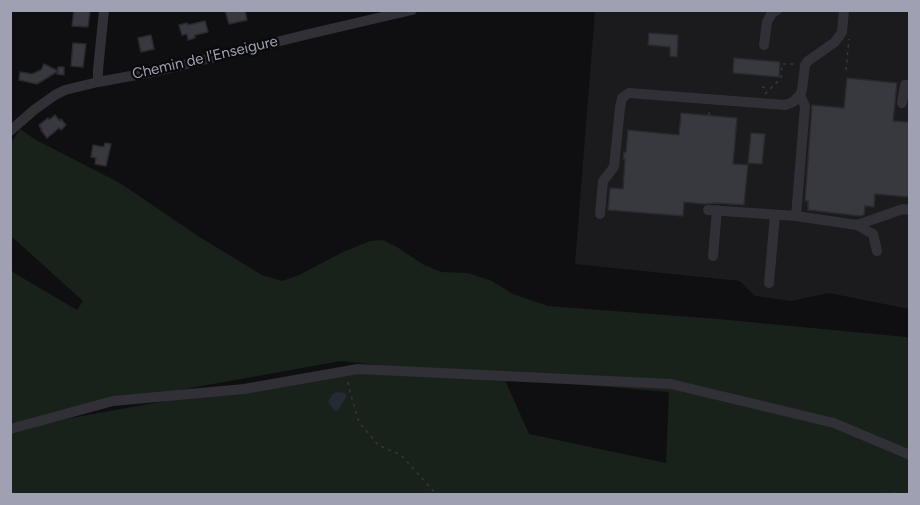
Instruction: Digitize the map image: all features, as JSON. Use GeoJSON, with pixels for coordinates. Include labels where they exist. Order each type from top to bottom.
{"type":"FeatureCollection","features":[{"type":"Feature","properties":{"kind":"street"},"geometry":{"type":"LineString","coordinates":[[99,82],[98,70],[104,10]]}},
{"type":"Feature","properties":{"kind":"street","name":"Chemin de l'Enseigure"},"geometry":{"type":"LineString","coordinates":[[10,131],[34,110],[66,90],[158,71],[411,10]]}},
{"type":"Feature","properties":{"kind":"street"},"geometry":{"type":"LineString","coordinates":[[764,45],[767,22],[772,13],[777,10]]}},
{"type":"Feature","properties":{"kind":"street"},"geometry":{"type":"LineString","coordinates":[[600,214],[603,181],[614,167],[622,98],[629,93],[785,105],[793,102],[802,90],[805,65],[817,53],[835,42],[842,32],[844,10]]}},
{"type":"Feature","properties":{"kind":"street"},"geometry":{"type":"LineString","coordinates":[[902,103],[905,85],[909,85]]}},
{"type":"Feature","properties":{"kind":"street"},"geometry":{"type":"LineString","coordinates":[[796,216],[805,106],[800,95]]}},
{"type":"Feature","properties":{"kind":"street"},"geometry":{"type":"LineString","coordinates":[[857,225],[903,209],[909,210]]}},
{"type":"Feature","properties":{"kind":"street"},"geometry":{"type":"LineString","coordinates":[[713,256],[712,210],[796,216],[857,225],[873,234],[877,250]]}},
{"type":"Feature","properties":{"kind":"street"},"geometry":{"type":"LineString","coordinates":[[769,283],[775,215]]}},
{"type":"Feature","properties":{"kind":"street"},"geometry":{"type":"LineString","coordinates":[[10,429],[113,402],[244,389],[358,369],[671,384],[834,423],[909,455]]}},
{"type":"Feature","properties":{"kind":"path"},"geometry":{"type":"LineString","coordinates":[[765,94],[781,78],[782,64],[798,65]]}},
{"type":"Feature","properties":{"kind":"path"},"geometry":{"type":"LineString","coordinates":[[762,87],[770,88]]}},
{"type":"Feature","properties":{"kind":"path"},"geometry":{"type":"LineString","coordinates":[[709,116],[710,108],[712,108]]}},
{"type":"Feature","properties":{"kind":"path"},"geometry":{"type":"LineString","coordinates":[[347,372],[359,422],[378,445],[401,455],[436,495]]}},
{"type":"Feature","properties":{"kind":"path"},"geometry":{"type":"LineString","coordinates":[[885,495],[890,493],[909,495]]}},
{"type":"Feature","properties":{"kind":"shaded area"},"geometry":{"type":"Polygon","coordinates":[[[595,11],[909,11],[909,309],[829,293],[791,301],[755,296],[740,281],[575,264],[595,11]]]}},
{"type":"Feature","properties":{"kind":"shaded area"},"geometry":{"type":"Polygon","coordinates":[[[20,129],[36,140],[120,183],[198,236],[262,275],[282,281],[370,241],[382,240],[424,265],[442,272],[468,273],[492,281],[513,294],[548,306],[906,337],[910,339],[909,494],[11,494],[11,429],[347,368],[505,380],[529,434],[666,463],[669,392],[341,361],[135,398],[11,425],[11,271],[77,310],[83,301],[11,236],[11,143],[20,129]]]}},
{"type":"Feature","properties":{"kind":"shaded area"},"geometry":{"type":"Polygon","coordinates":[[[334,393],[345,393],[347,396],[335,411],[328,402],[334,393]]]}},
{"type":"Feature","properties":{"kind":"building"},"geometry":{"type":"Polygon","coordinates":[[[74,10],[90,10],[88,27],[72,26],[74,10]]]}},
{"type":"Feature","properties":{"kind":"building"},"geometry":{"type":"Polygon","coordinates":[[[225,10],[245,10],[247,20],[229,24],[225,10]]]}},
{"type":"Feature","properties":{"kind":"building"},"geometry":{"type":"Polygon","coordinates":[[[205,21],[208,32],[195,35],[195,38],[188,40],[187,34],[182,35],[179,25],[205,21]]]}},
{"type":"Feature","properties":{"kind":"building"},"geometry":{"type":"Polygon","coordinates":[[[649,33],[678,35],[677,57],[670,56],[670,47],[648,45],[649,33]]]}},
{"type":"Feature","properties":{"kind":"building"},"geometry":{"type":"Polygon","coordinates":[[[151,35],[154,49],[141,52],[138,38],[151,35]]]}},
{"type":"Feature","properties":{"kind":"building"},"geometry":{"type":"Polygon","coordinates":[[[73,43],[86,44],[83,67],[71,66],[73,43]]]}},
{"type":"Feature","properties":{"kind":"building"},"geometry":{"type":"Polygon","coordinates":[[[734,58],[780,62],[779,77],[733,73],[734,58]]]}},
{"type":"Feature","properties":{"kind":"building"},"geometry":{"type":"Polygon","coordinates":[[[44,64],[58,71],[37,84],[19,80],[20,72],[32,74],[41,70],[44,64]]]}},
{"type":"Feature","properties":{"kind":"building"},"geometry":{"type":"Polygon","coordinates":[[[58,67],[64,67],[64,75],[57,74],[58,67]]]}},
{"type":"Feature","properties":{"kind":"building"},"geometry":{"type":"Polygon","coordinates":[[[847,78],[897,83],[893,121],[909,122],[909,197],[875,194],[874,207],[865,206],[864,215],[860,216],[808,210],[808,201],[805,201],[812,105],[844,108],[847,78]]]}},
{"type":"Feature","properties":{"kind":"building"},"geometry":{"type":"Polygon","coordinates":[[[681,113],[737,118],[733,164],[748,165],[744,205],[684,202],[683,216],[608,210],[610,188],[623,189],[625,159],[623,159],[628,130],[679,135],[681,113]]]}},
{"type":"Feature","properties":{"kind":"building"},"geometry":{"type":"Polygon","coordinates":[[[55,115],[66,125],[47,138],[39,125],[55,115]]]}},
{"type":"Feature","properties":{"kind":"building"},"geometry":{"type":"Polygon","coordinates":[[[751,133],[765,134],[762,164],[748,163],[751,133]]]}},
{"type":"Feature","properties":{"kind":"building"},"geometry":{"type":"Polygon","coordinates":[[[105,143],[111,144],[106,166],[95,164],[96,158],[91,157],[93,145],[104,147],[105,143]]]}}]}
